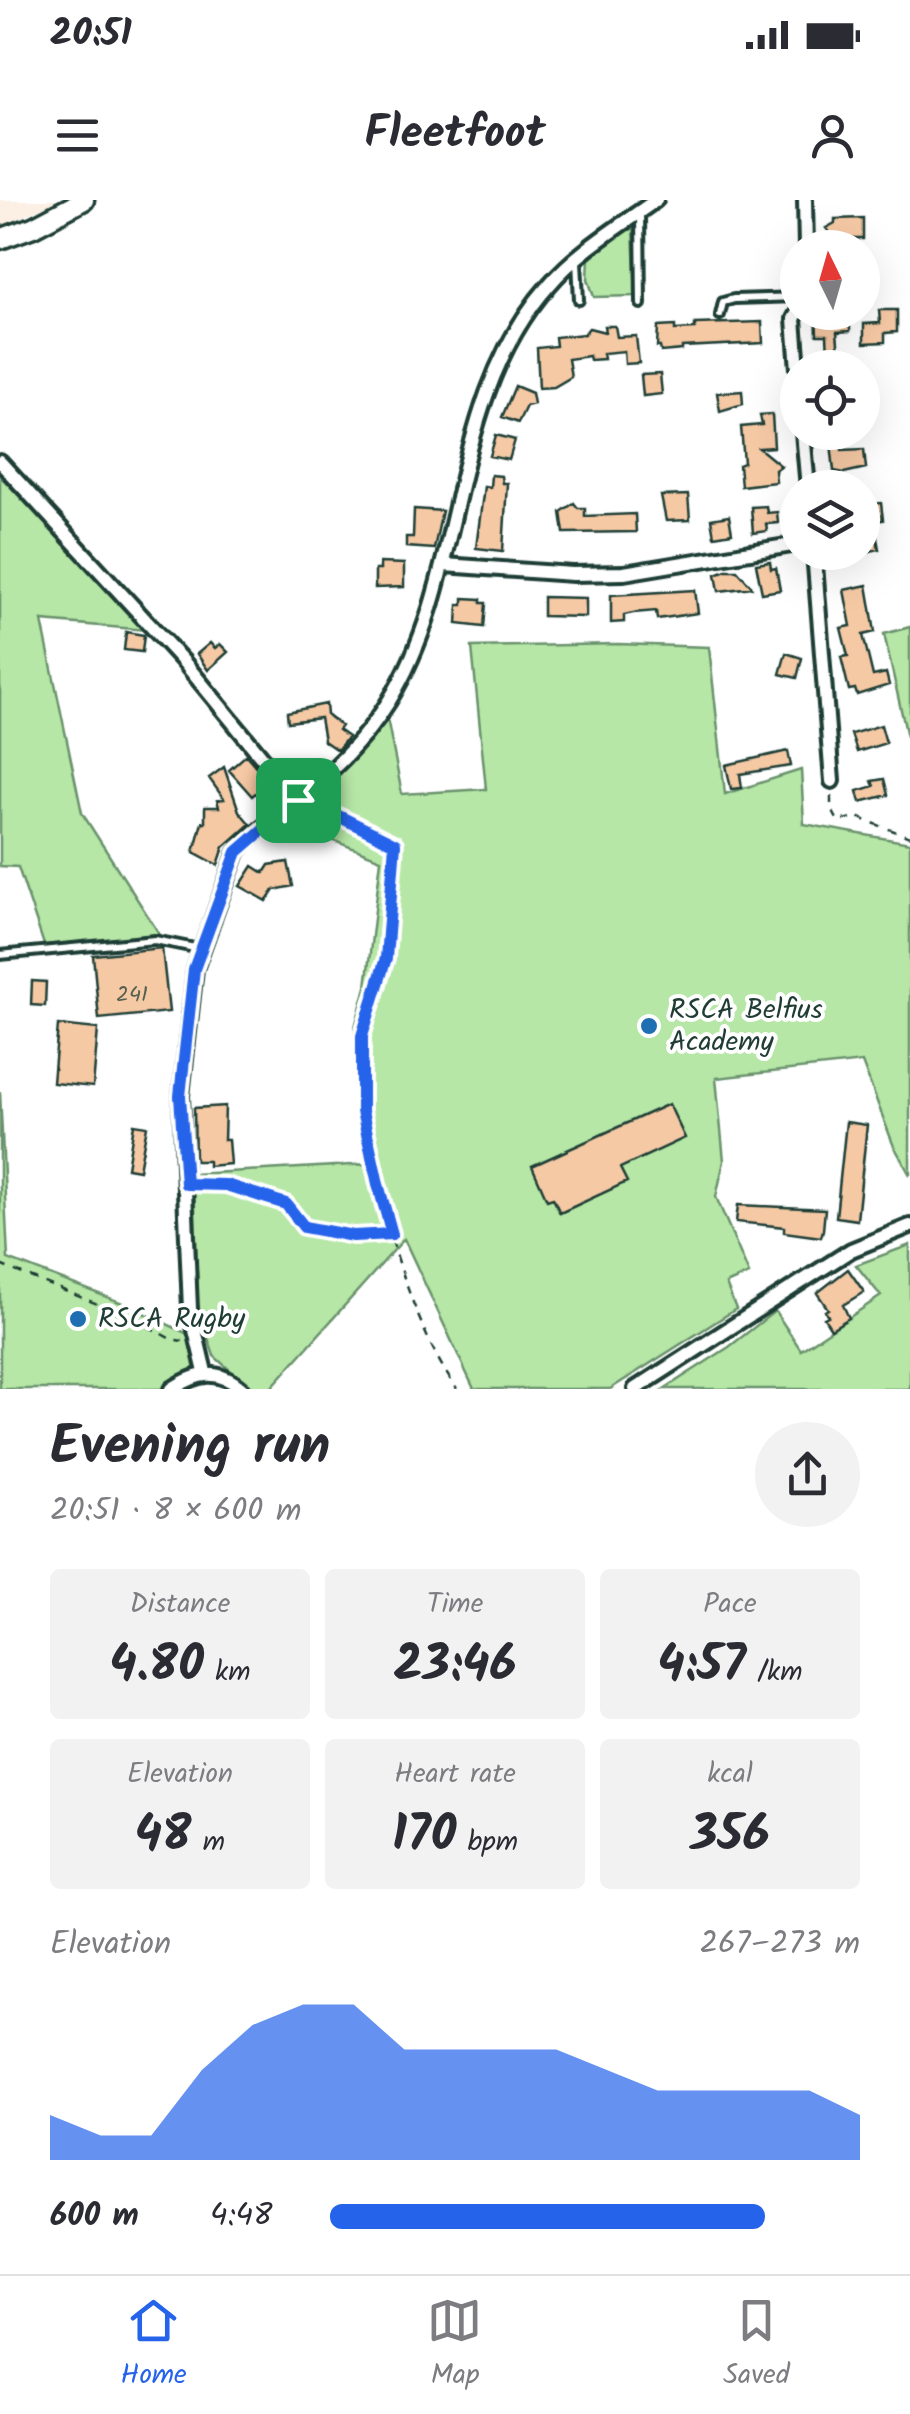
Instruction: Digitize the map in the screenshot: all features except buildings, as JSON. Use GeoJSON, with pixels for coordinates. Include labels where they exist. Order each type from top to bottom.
{"type":"FeatureCollection","features":[{"type":"Feature","properties":{"kind":"street"},"geometry":{"type":"LineString","coordinates":[[0,239],[84,200]]}},
{"type":"Feature","properties":{"kind":"street"},"geometry":{"type":"LineString","coordinates":[[205,1372],[190,1309],[180,1096],[194,969],[237,852],[359,743],[390,700],[428,618],[475,428],[510,340],[550,283],[656,200]]}},
{"type":"Feature","properties":{"kind":"street"},"geometry":{"type":"LineString","coordinates":[[805,200],[806,230]]}},
{"type":"Feature","properties":{"kind":"street"},"geometry":{"type":"LineString","coordinates":[[0,462],[183,661],[301,797]]}},
{"type":"Feature","properties":{"kind":"street"},"geometry":{"type":"LineString","coordinates":[[444,565],[573,574],[624,573],[780,547]]}},
{"type":"Feature","properties":{"kind":"street"},"geometry":{"type":"LineString","coordinates":[[815,570],[832,781]]}},
{"type":"Feature","properties":{"kind":"street"},"geometry":{"type":"LineString","coordinates":[[634,1389],[851,1250],[910,1226]]}},
{"type":"Feature","properties":{"kind":"street"},"geometry":{"type":"LineString","coordinates":[[172,1389],[205,1372],[224,1375],[242,1389]]}},
{"type":"Feature","properties":{"kind":"lane"},"geometry":{"type":"LineString","coordinates":[[640,212],[641,304]]}},
{"type":"Feature","properties":{"kind":"lane"},"geometry":{"type":"LineString","coordinates":[[577,260],[579,300]]}},
{"type":"Feature","properties":{"kind":"lane"},"geometry":{"type":"LineString","coordinates":[[720,316],[722,302],[780,298]]}},
{"type":"Feature","properties":{"kind":"lane"},"geometry":{"type":"LineString","coordinates":[[0,955],[155,940],[202,949]]}},
{"type":"Feature","properties":{"kind":"path"},"geometry":{"type":"LineString","coordinates":[[832,781],[831,808],[838,821],[857,816],[910,836]]}},
{"type":"Feature","properties":{"kind":"path"},"geometry":{"type":"LineString","coordinates":[[301,797],[395,844],[386,958],[362,1036],[362,1111],[378,1184],[413,1304],[440,1367],[457,1389]]}},
{"type":"Feature","properties":{"kind":"path"},"geometry":{"type":"LineString","coordinates":[[186,1184],[226,1185],[286,1204],[304,1227],[353,1236],[392,1234]]}},
{"type":"Feature","properties":{"kind":"path"},"geometry":{"type":"LineString","coordinates":[[0,1266],[130,1317],[170,1339],[200,1342]]}},
{"type":"Feature","properties":{"kind":"shaded area"},"geometry":{"type":"Polygon","coordinates":[[[0,200],[58,200],[0,227],[0,200]]]}},
{"type":"Feature","properties":{"kind":"green space"},"geometry":{"type":"Polygon","coordinates":[[[633,229],[636,296],[594,297],[588,279],[589,257],[633,229]]]}},
{"type":"Feature","properties":{"kind":"green space"},"geometry":{"type":"Polygon","coordinates":[[[0,476],[146,630],[42,621],[82,813],[160,935],[44,945],[18,867],[0,866],[0,476]]]}},
{"type":"Feature","properties":{"kind":"green space"},"geometry":{"type":"Polygon","coordinates":[[[910,627],[910,741],[908,741],[884,634],[910,627]]]}},
{"type":"Feature","properties":{"kind":"green space","name":"RSCA Belfius Academy"},"geometry":{"type":"Polygon","coordinates":[[[472,647],[709,647],[725,794],[801,770],[804,824],[910,843],[910,1175],[893,1144],[862,1062],[716,1078],[724,1161],[716,1197],[749,1274],[726,1284],[736,1309],[610,1389],[474,1389],[404,1239],[270,1389],[251,1389],[214,1356],[198,1309],[194,1174],[369,1164],[356,1094],[355,1027],[366,987],[381,859],[286,822],[353,758],[387,718],[402,794],[486,789],[472,647]]]}},
{"type":"Feature","properties":{"kind":"green space","name":"RSCA Rugby"},"geometry":{"type":"Polygon","coordinates":[[[0,1092],[8,1259],[125,1304],[188,1334],[195,1371],[162,1389],[0,1389],[0,1092]]]}},
{"type":"Feature","properties":{"kind":"green space"},"geometry":{"type":"Polygon","coordinates":[[[910,1245],[910,1389],[664,1389],[729,1347],[775,1311],[801,1350],[881,1296],[856,1265],[910,1245]]]}},
{"type":"Feature","properties":{"kind":"place","name":"RSCA Belfius Academy"},"geometry":{"type":"Point","coordinates":[649,1026]}},
{"type":"Feature","properties":{"kind":"place","name":"RSCA Rugby"},"geometry":{"type":"Point","coordinates":[78,1319]}},
{"type":"Feature","properties":{"kind":"route"},"geometry":{"type":"LineString","coordinates":[[304,794],[308,801],[395,844],[386,958],[362,1036],[362,1111],[392,1234],[353,1236],[304,1227],[286,1204],[226,1185],[186,1184],[180,1096],[194,969],[237,852],[298,800],[304,794]]}}]}
